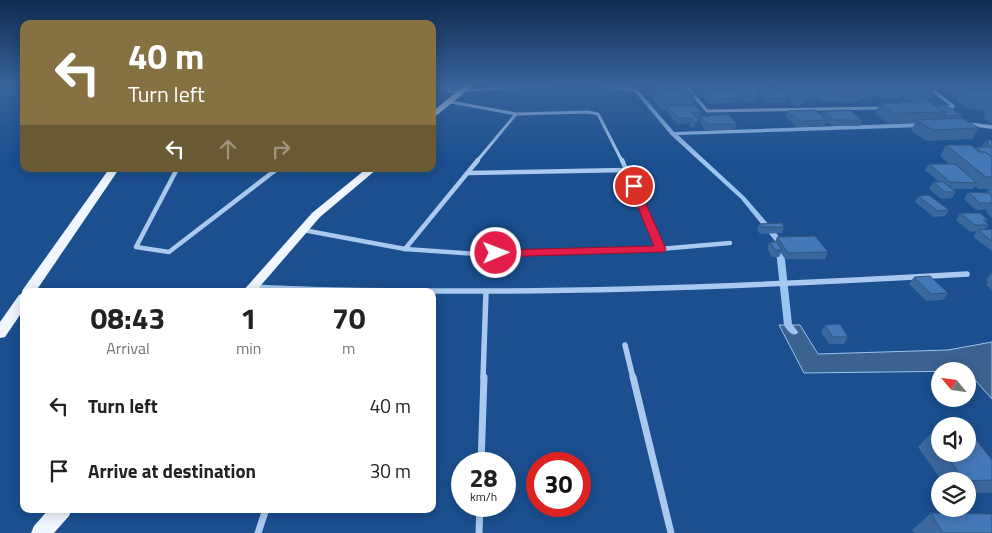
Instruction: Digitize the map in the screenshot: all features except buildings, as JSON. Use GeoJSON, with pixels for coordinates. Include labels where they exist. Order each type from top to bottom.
{"type":"FeatureCollection","features":[{"type":"Feature","properties":{"kind":"main road"},"geometry":{"type":"LineString","coordinates":[[31,288],[112,172]]}},
{"type":"Feature","properties":{"kind":"main road"},"geometry":{"type":"LineString","coordinates":[[252,288],[316,215],[368,172]]}},
{"type":"Feature","properties":{"kind":"main road"},"geometry":{"type":"LineString","coordinates":[[0,333],[20,304]]}},
{"type":"Feature","properties":{"kind":"main road"},"geometry":{"type":"LineString","coordinates":[[41,533],[58,513]]}},
{"type":"Feature","properties":{"kind":"street"},"geometry":{"type":"LineString","coordinates":[[494,110],[516,114],[588,112],[598,114],[627,170],[660,249]]}},
{"type":"Feature","properties":{"kind":"street"},"geometry":{"type":"LineString","coordinates":[[707,110],[774,110]]}},
{"type":"Feature","properties":{"kind":"street"},"geometry":{"type":"LineString","coordinates":[[405,249],[516,114]]}},
{"type":"Feature","properties":{"kind":"street"},"geometry":{"type":"LineString","coordinates":[[468,173],[627,170]]}},
{"type":"Feature","properties":{"kind":"street"},"geometry":{"type":"LineString","coordinates":[[175,172],[136,247],[169,252],[272,172]]}},
{"type":"Feature","properties":{"kind":"street"},"geometry":{"type":"LineString","coordinates":[[303,230],[405,249],[477,254],[660,249],[730,243]]}},
{"type":"Feature","properties":{"kind":"street"},"geometry":{"type":"LineString","coordinates":[[436,292],[668,290],[967,274]]}},
{"type":"Feature","properties":{"kind":"street"},"geometry":{"type":"LineString","coordinates":[[481,452],[486,292]]}},
{"type":"Feature","properties":{"kind":"street"},"geometry":{"type":"LineString","coordinates":[[625,345],[671,533]]}},
{"type":"Feature","properties":{"kind":"street"},"geometry":{"type":"LineString","coordinates":[[258,533],[265,513]]}},
{"type":"Feature","properties":{"kind":"street"},"geometry":{"type":"LineString","coordinates":[[479,533],[480,517]]}},
{"type":"Feature","properties":{"kind":"water"},"geometry":{"type":"Polygon","coordinates":[[[779,325],[800,325],[818,354],[948,350],[992,342],[992,399],[976,381],[976,362],[931,362],[931,371],[804,373],[779,325]]]}},
{"type":"Feature","properties":{"kind":"waterway"},"geometry":{"type":"LineString","coordinates":[[652,110],[673,134]]}},
{"type":"Feature","properties":{"kind":"waterway"},"geometry":{"type":"LineString","coordinates":[[965,124],[992,127]]}},
{"type":"Feature","properties":{"kind":"waterway"},"geometry":{"type":"LineString","coordinates":[[673,134],[923,125]]}},
{"type":"Feature","properties":{"kind":"waterway"},"geometry":{"type":"LineString","coordinates":[[673,134],[743,198],[779,241],[788,325],[794,332]]}},
{"type":"Feature","properties":{"kind":"route"},"geometry":{"type":"LineString","coordinates":[[496,253],[660,249],[634,186]]}}]}
